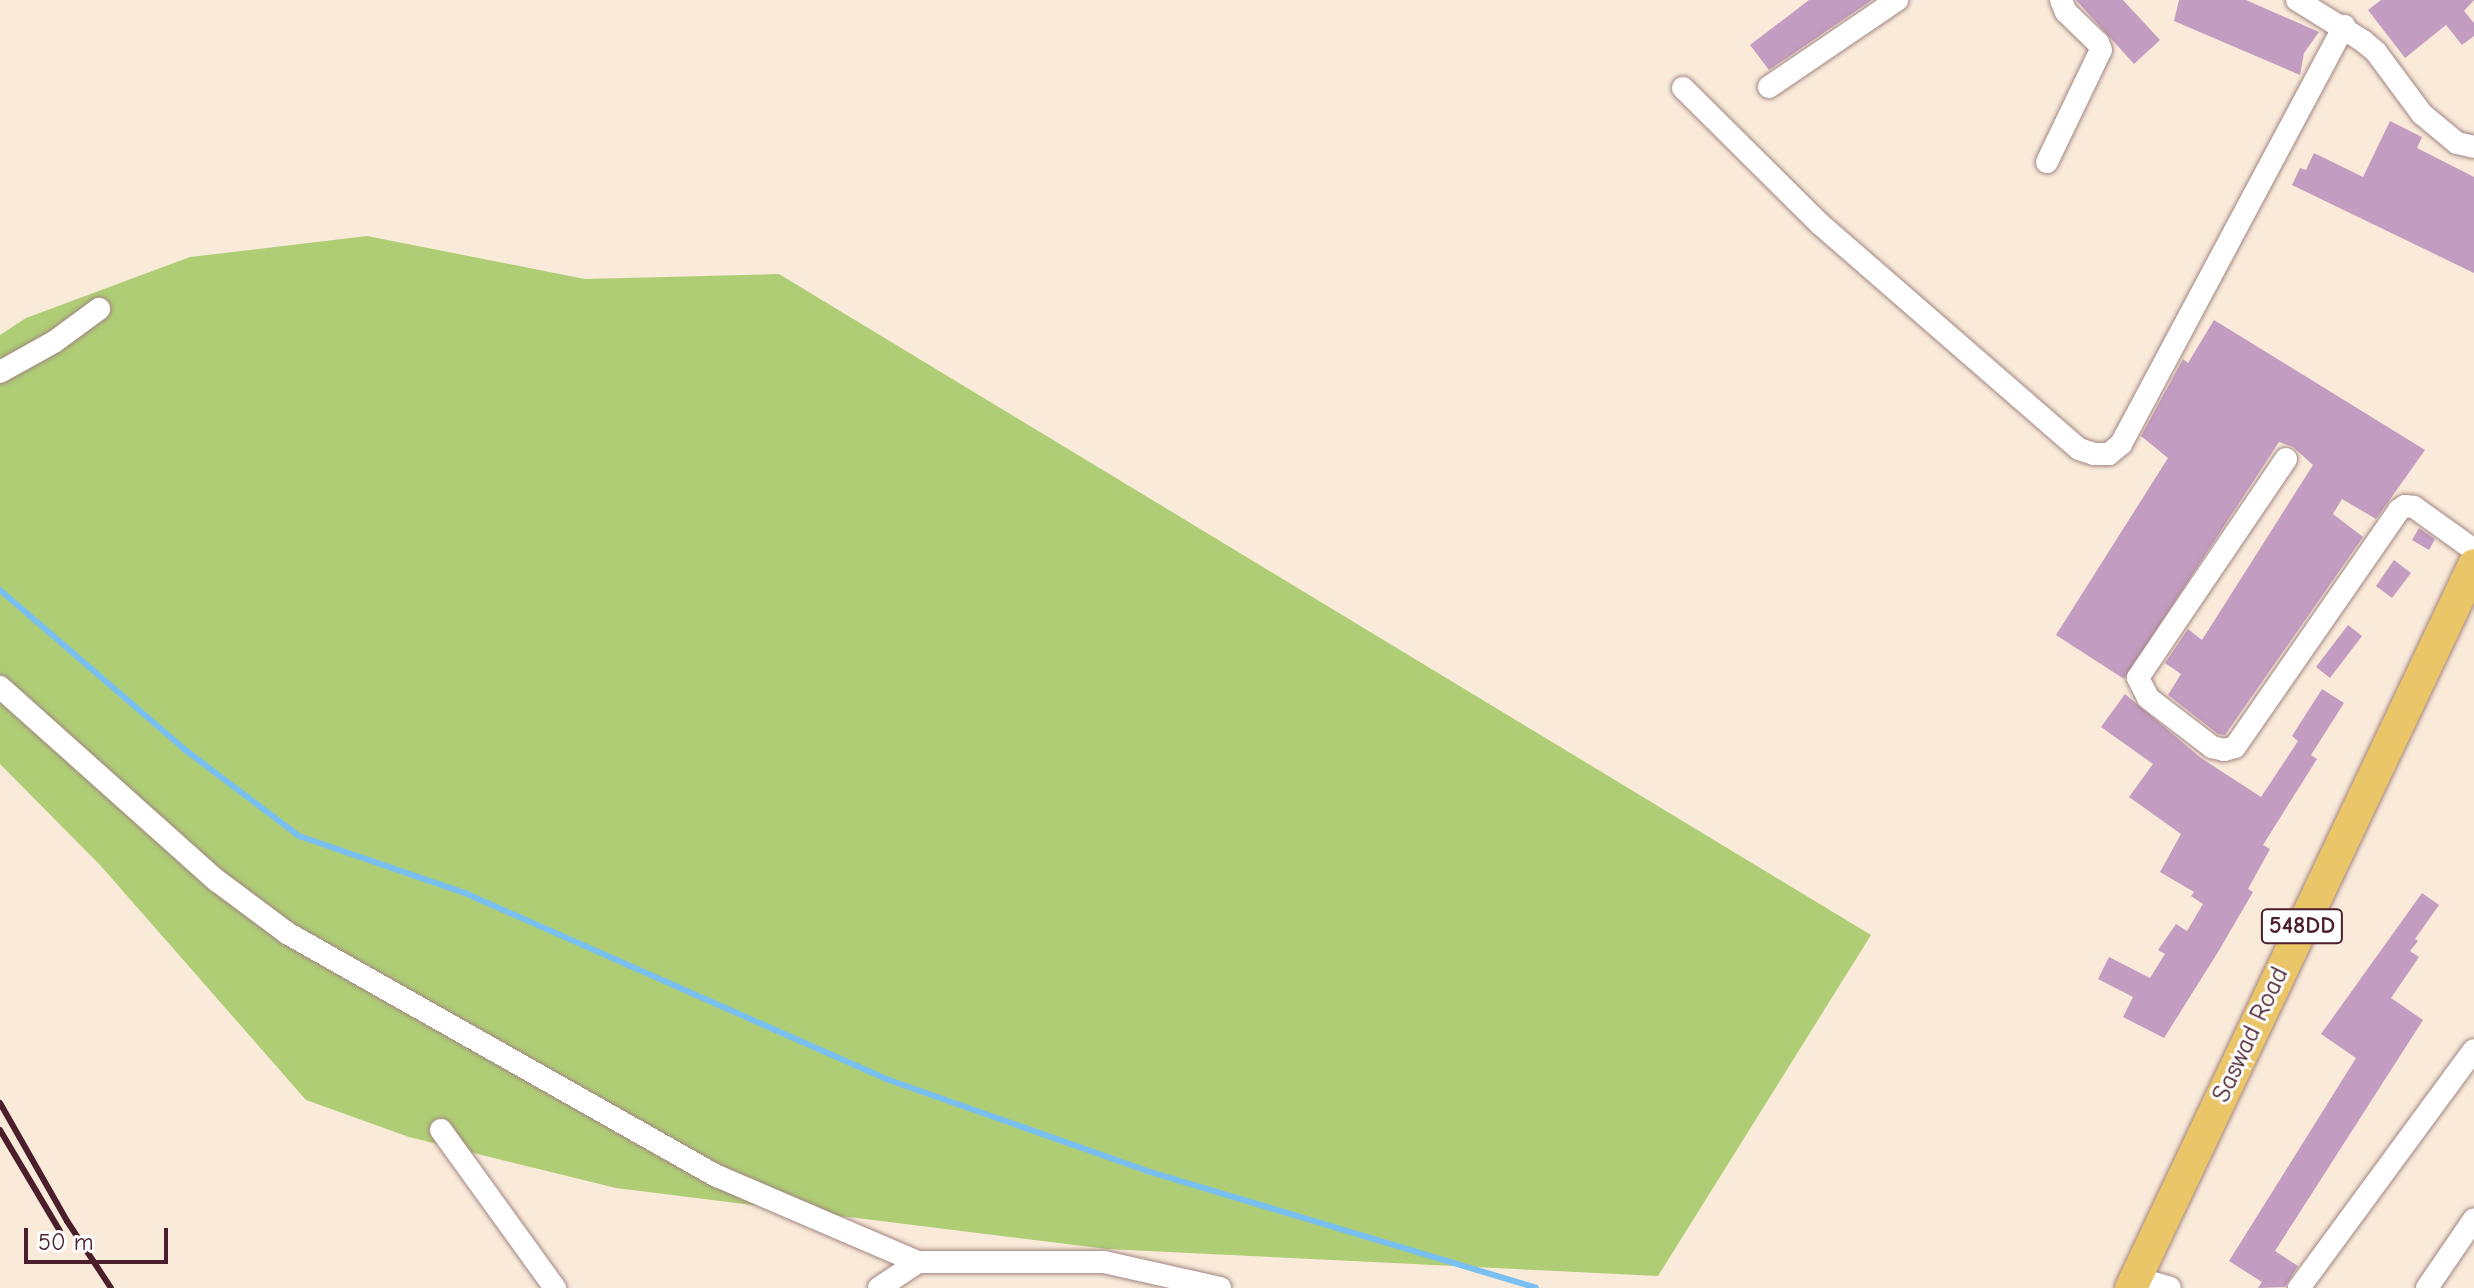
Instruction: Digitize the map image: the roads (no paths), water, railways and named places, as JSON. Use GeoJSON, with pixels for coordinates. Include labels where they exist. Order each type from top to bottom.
{"type":"FeatureCollection","features":[{"type":"Feature","properties":{"kind":"highway","name":"Saswad Road"},"geometry":{"type":"LineString","coordinates":[[2133,1283],[2474,565]]}},
{"type":"Feature","properties":{"kind":"street"},"geometry":{"type":"LineString","coordinates":[[1769,87],[1897,0]]}},
{"type":"Feature","properties":{"kind":"street"},"geometry":{"type":"LineString","coordinates":[[2047,162],[2101,50],[2066,12],[2061,0]]}},
{"type":"Feature","properties":{"kind":"street"},"geometry":{"type":"LineString","coordinates":[[2297,0],[2344,26],[2376,52],[2422,114],[2457,143],[2474,147]]}},
{"type":"Feature","properties":{"kind":"street"},"geometry":{"type":"LineString","coordinates":[[1683,88],[1820,224],[2079,449],[2094,454],[2109,454],[2121,444],[2344,26]]}},
{"type":"Feature","properties":{"kind":"street"},"geometry":{"type":"LineString","coordinates":[[0,372],[54,342],[99,309]]}},
{"type":"Feature","properties":{"kind":"street"},"geometry":{"type":"LineString","coordinates":[[2286,459],[2138,678],[2148,698],[2212,747],[2224,750],[2235,747],[2399,510],[2405,506],[2414,507],[2474,550]]}},
{"type":"Feature","properties":{"kind":"street"},"geometry":{"type":"LineString","coordinates":[[0,687],[216,880],[287,933],[717,1176],[918,1262],[1104,1262],[1220,1288]]}},
{"type":"Feature","properties":{"kind":"street"},"geometry":{"type":"LineString","coordinates":[[2299,1288],[2474,1050]]}},
{"type":"Feature","properties":{"kind":"street"},"geometry":{"type":"LineString","coordinates":[[441,1130],[555,1288]]}},
{"type":"Feature","properties":{"kind":"street"},"geometry":{"type":"LineString","coordinates":[[2427,1288],[2474,1219]]}},
{"type":"Feature","properties":{"kind":"street"},"geometry":{"type":"LineString","coordinates":[[879,1288],[918,1262]]}},
{"type":"Feature","properties":{"kind":"street"},"geometry":{"type":"LineString","coordinates":[[2133,1283],[2170,1288]]}},
{"type":"Feature","properties":{"kind":"waterway"},"geometry":{"type":"LineString","coordinates":[[0,590],[184,749],[299,836],[467,894],[889,1080],[1147,1171],[1536,1288]]}},
{"type":"Feature","properties":{"kind":"railway"},"geometry":{"type":"LineString","coordinates":[[0,1103],[67,1221],[111,1288]]}},
{"type":"Feature","properties":{"kind":"railway"},"geometry":{"type":"LineString","coordinates":[[0,1130],[60,1231]]}}]}
